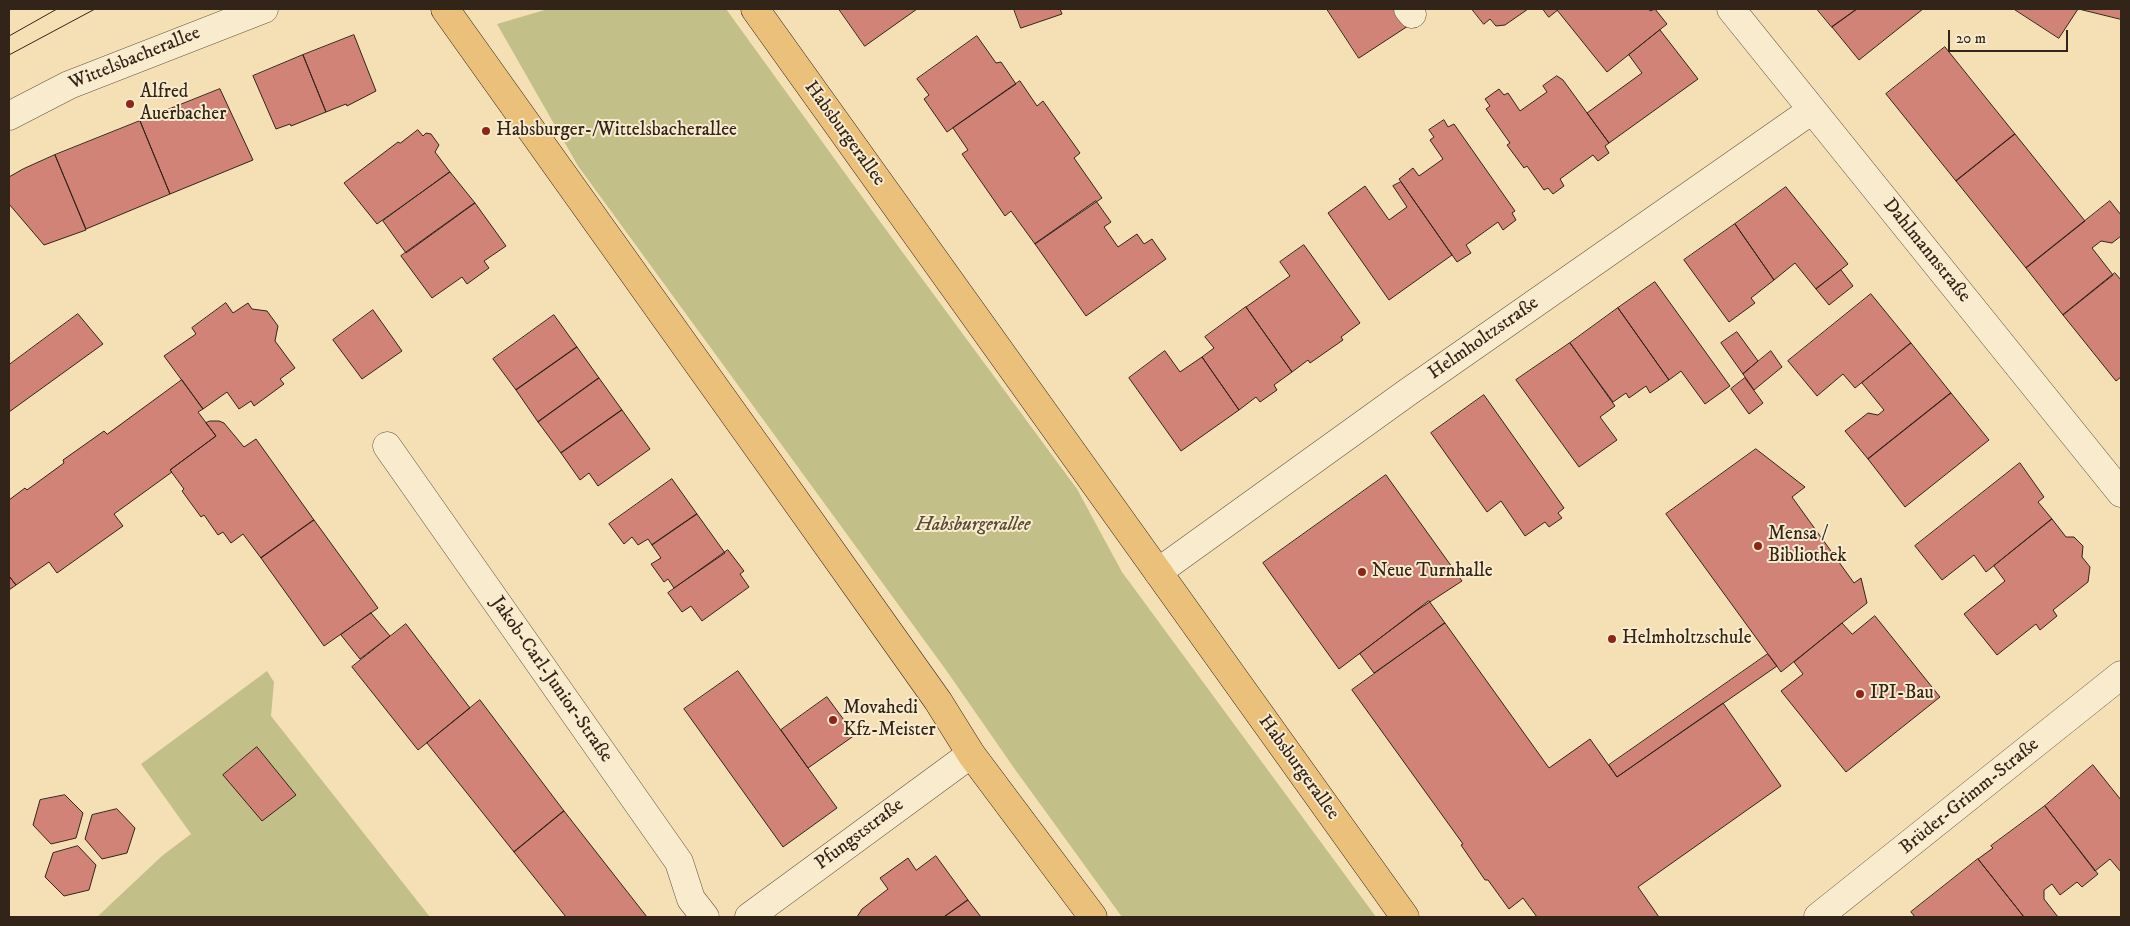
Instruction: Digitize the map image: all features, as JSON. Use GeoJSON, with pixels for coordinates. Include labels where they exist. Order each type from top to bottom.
{"type":"FeatureCollection","features":[{"type":"Feature","properties":{"kind":"main road"},"geometry":{"type":"LineString","coordinates":[[444,9],[938,701],[971,754],[1093,917]]}},
{"type":"Feature","properties":{"kind":"main road","name":"Habsburgerallee"},"geometry":{"type":"LineString","coordinates":[[755,9],[1405,917]]}},
{"type":"Feature","properties":{"kind":"street","name":"Wittelsbacherallee"},"geometry":{"type":"LineString","coordinates":[[9,116],[69,85],[264,9]]}},
{"type":"Feature","properties":{"kind":"street","name":"Dahlmannstraße"},"geometry":{"type":"LineString","coordinates":[[1731,9],[2121,494]]}},
{"type":"Feature","properties":{"kind":"street","name":"Helmholtzstraße"},"geometry":{"type":"LineString","coordinates":[[1158,572],[1408,392],[1812,110]]}},
{"type":"Feature","properties":{"kind":"street","name":"Jakob-Carl-Junior-Straße"},"geometry":{"type":"LineString","coordinates":[[387,446],[679,862],[691,898],[705,917]]}},
{"type":"Feature","properties":{"kind":"street","name":"Brüder-Grimm-Straße"},"geometry":{"type":"LineString","coordinates":[[1818,917],[2121,675]]}},
{"type":"Feature","properties":{"kind":"street","name":"Pfungststraße"},"geometry":{"type":"LineString","coordinates":[[749,917],[971,754]]}},
{"type":"Feature","properties":{"kind":"green space","name":"Habsburgerallee"},"geometry":{"type":"Polygon","coordinates":[[[548,9],[726,9],[1077,489],[1122,572],[1376,917],[1122,917],[946,670],[578,166],[497,24],[548,9]]]}},
{"type":"Feature","properties":{"kind":"green space"},"geometry":{"type":"Polygon","coordinates":[[[267,671],[274,682],[271,716],[430,917],[97,917],[163,855],[191,834],[141,764],[267,671]]]}},
{"type":"Feature","properties":{"kind":"building"},"geometry":{"type":"Polygon","coordinates":[[[839,9],[917,9],[865,46],[839,9]]]}},
{"type":"Feature","properties":{"kind":"building"},"geometry":{"type":"Polygon","coordinates":[[[1014,9],[1060,9],[1062,14],[1021,28],[1014,9]]]}},
{"type":"Feature","properties":{"kind":"building"},"geometry":{"type":"Polygon","coordinates":[[[1327,9],[1397,9],[1408,26],[1359,58],[1327,9]]]}},
{"type":"Feature","properties":{"kind":"building"},"geometry":{"type":"Polygon","coordinates":[[[1472,9],[1528,9],[1505,25],[1496,26],[1490,19],[1484,24],[1472,9]]]}},
{"type":"Feature","properties":{"kind":"building"},"geometry":{"type":"Polygon","coordinates":[[[1543,9],[1559,9],[1549,17],[1543,9]]]}},
{"type":"Feature","properties":{"kind":"building"},"geometry":{"type":"Polygon","coordinates":[[[1649,9],[1650,11],[1655,9],[1667,24],[1607,72],[1557,10],[1649,9]]]}},
{"type":"Feature","properties":{"kind":"building"},"geometry":{"type":"Polygon","coordinates":[[[1817,9],[1857,9],[1832,27],[1817,9]]]}},
{"type":"Feature","properties":{"kind":"building"},"geometry":{"type":"Polygon","coordinates":[[[1857,9],[1923,9],[1859,60],[1832,27],[1857,9]]]}},
{"type":"Feature","properties":{"kind":"building"},"geometry":{"type":"Polygon","coordinates":[[[2014,9],[2078,9],[2059,38],[2014,9]]]}},
{"type":"Feature","properties":{"kind":"building"},"geometry":{"type":"Polygon","coordinates":[[[2079,9],[2121,9],[2121,19],[2079,9]]]}},
{"type":"Feature","properties":{"kind":"building"},"geometry":{"type":"Polygon","coordinates":[[[1660,30],[1698,79],[1609,143],[1587,113],[1642,73],[1629,55],[1660,30]]]}},
{"type":"Feature","properties":{"kind":"building"},"geometry":{"type":"Polygon","coordinates":[[[354,35],[376,91],[347,106],[346,104],[326,112],[303,55],[354,35]]]}},
{"type":"Feature","properties":{"kind":"building"},"geometry":{"type":"Polygon","coordinates":[[[977,36],[996,63],[1001,62],[1016,84],[947,132],[924,99],[929,95],[917,79],[977,36]]]}},
{"type":"Feature","properties":{"kind":"building"},"geometry":{"type":"Polygon","coordinates":[[[1945,47],[2015,134],[1956,181],[1886,94],[1945,47]]]}},
{"type":"Feature","properties":{"kind":"building"},"geometry":{"type":"Polygon","coordinates":[[[303,55],[326,112],[291,126],[290,124],[276,129],[253,76],[303,55]]]}},
{"type":"Feature","properties":{"kind":"building"},"geometry":{"type":"Polygon","coordinates":[[[1557,76],[1563,80],[1609,143],[1605,146],[1609,153],[1598,161],[1593,155],[1560,179],[1564,186],[1553,194],[1548,188],[1544,190],[1527,166],[1524,168],[1507,145],[1510,143],[1486,109],[1490,106],[1485,99],[1499,89],[1504,95],[1508,93],[1520,111],[1547,92],[1543,86],[1557,76]]]}},
{"type":"Feature","properties":{"kind":"building"},"geometry":{"type":"Polygon","coordinates":[[[1020,81],[1037,106],[1043,101],[1080,153],[1074,158],[1102,198],[1035,244],[1011,211],[1005,216],[962,154],[968,150],[953,128],[1020,81]]]}},
{"type":"Feature","properties":{"kind":"building"},"geometry":{"type":"Polygon","coordinates":[[[220,89],[253,160],[170,194],[140,121],[220,89]]]}},
{"type":"Feature","properties":{"kind":"building"},"geometry":{"type":"Polygon","coordinates":[[[1444,120],[1448,127],[1454,124],[1515,211],[1512,213],[1516,220],[1503,230],[1498,222],[1466,245],[1471,253],[1457,262],[1399,179],[1413,168],[1419,176],[1443,159],[1430,140],[1434,137],[1429,130],[1444,120]]]}},
{"type":"Feature","properties":{"kind":"building"},"geometry":{"type":"Polygon","coordinates":[[[140,121],[170,194],[86,229],[55,155],[140,121]]]}},
{"type":"Feature","properties":{"kind":"building"},"geometry":{"type":"Polygon","coordinates":[[[418,130],[423,136],[426,133],[431,134],[439,145],[435,152],[450,172],[377,224],[344,183],[398,142],[400,143],[418,130]]]}},
{"type":"Feature","properties":{"kind":"building"},"geometry":{"type":"Polygon","coordinates":[[[2015,134],[2085,221],[2026,268],[1956,181],[2015,134]]]}},
{"type":"Feature","properties":{"kind":"building"},"geometry":{"type":"Polygon","coordinates":[[[55,155],[86,230],[44,245],[9,204],[9,177],[55,155]]]}},
{"type":"Feature","properties":{"kind":"building"},"geometry":{"type":"Polygon","coordinates":[[[450,172],[475,203],[406,253],[383,221],[450,172]]]}},
{"type":"Feature","properties":{"kind":"building"},"geometry":{"type":"Polygon","coordinates":[[[1401,182],[1452,255],[1389,300],[1328,213],[1365,186],[1389,220],[1407,207],[1393,186],[1401,182]]]}},
{"type":"Feature","properties":{"kind":"building"},"geometry":{"type":"Polygon","coordinates":[[[1786,187],[1848,264],[1816,289],[1795,263],[1774,280],[1735,224],[1786,187]]]}},
{"type":"Feature","properties":{"kind":"building"},"geometry":{"type":"Polygon","coordinates":[[[1096,201],[1111,222],[1104,227],[1118,247],[1137,234],[1144,244],[1152,239],[1166,259],[1086,316],[1035,244],[1096,201]]]}},
{"type":"Feature","properties":{"kind":"building"},"geometry":{"type":"Polygon","coordinates":[[[2110,201],[2121,215],[2121,236],[2112,243],[2101,241],[2092,248],[2113,275],[2063,315],[2026,268],[2110,201]]]}},
{"type":"Feature","properties":{"kind":"building"},"geometry":{"type":"Polygon","coordinates":[[[475,203],[506,246],[484,261],[489,268],[467,284],[462,277],[432,298],[401,256],[475,203]]]}},
{"type":"Feature","properties":{"kind":"building"},"geometry":{"type":"Polygon","coordinates":[[[1735,224],[1774,280],[1751,298],[1755,303],[1729,322],[1684,260],[1735,224]]]}},
{"type":"Feature","properties":{"kind":"building"},"geometry":{"type":"Polygon","coordinates":[[[1304,245],[1360,323],[1341,337],[1343,340],[1310,363],[1308,360],[1292,372],[1246,307],[1290,276],[1280,262],[1304,245]]]}},
{"type":"Feature","properties":{"kind":"building"},"geometry":{"type":"Polygon","coordinates":[[[1841,270],[1853,286],[1829,305],[1816,289],[1841,270]]]}},
{"type":"Feature","properties":{"kind":"building"},"geometry":{"type":"Polygon","coordinates":[[[2115,273],[2121,280],[2121,377],[2116,381],[2063,315],[2115,273]]]}},
{"type":"Feature","properties":{"kind":"building"},"geometry":{"type":"Polygon","coordinates":[[[1655,282],[1730,386],[1705,404],[1681,371],[1669,380],[1618,308],[1655,282]]]}},
{"type":"Feature","properties":{"kind":"building"},"geometry":{"type":"Polygon","coordinates":[[[1871,294],[1911,343],[1855,388],[1843,374],[1817,396],[1788,361],[1871,294]]]}},
{"type":"Feature","properties":{"kind":"building"},"geometry":{"type":"Polygon","coordinates":[[[226,303],[233,313],[248,303],[252,309],[267,311],[278,326],[275,341],[295,368],[280,379],[284,384],[254,406],[251,401],[239,409],[227,392],[203,409],[164,356],[196,334],[192,328],[226,303]]]}},
{"type":"Feature","properties":{"kind":"building"},"geometry":{"type":"Polygon","coordinates":[[[1246,307],[1292,372],[1274,385],[1277,390],[1260,402],[1256,397],[1239,410],[1202,357],[1214,348],[1205,337],[1246,307]]]}},
{"type":"Feature","properties":{"kind":"building"},"geometry":{"type":"Polygon","coordinates":[[[1618,308],[1669,380],[1650,393],[1646,386],[1629,398],[1626,393],[1613,402],[1570,343],[1618,308]]]}},
{"type":"Feature","properties":{"kind":"building"},"geometry":{"type":"Polygon","coordinates":[[[373,310],[402,351],[362,379],[333,340],[373,310]]]}},
{"type":"Feature","properties":{"kind":"building"},"geometry":{"type":"Polygon","coordinates":[[[78,314],[103,344],[9,412],[9,365],[78,314]]]}},
{"type":"Feature","properties":{"kind":"building"},"geometry":{"type":"Polygon","coordinates":[[[554,315],[577,347],[516,390],[493,359],[554,315]]]}},
{"type":"Feature","properties":{"kind":"building"},"geometry":{"type":"Polygon","coordinates":[[[1737,332],[1758,361],[1743,374],[1721,343],[1737,332]]]}},
{"type":"Feature","properties":{"kind":"building"},"geometry":{"type":"Polygon","coordinates":[[[1570,343],[1615,406],[1600,417],[1617,440],[1579,467],[1516,380],[1570,343]]]}},
{"type":"Feature","properties":{"kind":"building"},"geometry":{"type":"Polygon","coordinates":[[[1911,343],[1951,393],[1868,459],[1845,431],[1868,413],[1878,415],[1884,410],[1862,383],[1911,343]]]}},
{"type":"Feature","properties":{"kind":"building"},"geometry":{"type":"Polygon","coordinates":[[[577,347],[599,378],[538,422],[516,390],[577,347]]]}},
{"type":"Feature","properties":{"kind":"building"},"geometry":{"type":"Polygon","coordinates":[[[1165,351],[1180,372],[1202,357],[1239,410],[1181,451],[1129,378],[1165,351]]]}},
{"type":"Feature","properties":{"kind":"building"},"geometry":{"type":"Polygon","coordinates":[[[1771,351],[1782,367],[1754,390],[1743,374],[1771,351]]]}},
{"type":"Feature","properties":{"kind":"building"},"geometry":{"type":"Polygon","coordinates":[[[599,378],[622,410],[561,453],[538,422],[599,378]]]}},
{"type":"Feature","properties":{"kind":"building"},"geometry":{"type":"Polygon","coordinates":[[[1745,378],[1763,403],[1749,414],[1731,389],[1745,378]]]}},
{"type":"Feature","properties":{"kind":"building"},"geometry":{"type":"Polygon","coordinates":[[[182,380],[203,409],[198,412],[216,436],[170,470],[172,472],[114,514],[123,526],[57,573],[49,562],[16,585],[9,576],[9,500],[25,488],[27,490],[64,463],[63,460],[104,431],[107,434],[182,380]]]}},
{"type":"Feature","properties":{"kind":"building"},"geometry":{"type":"Polygon","coordinates":[[[1951,393],[1989,440],[1905,507],[1868,459],[1951,393]]]}},
{"type":"Feature","properties":{"kind":"building"},"geometry":{"type":"Polygon","coordinates":[[[1484,395],[1564,508],[1558,513],[1562,518],[1549,527],[1545,522],[1525,536],[1501,501],[1487,512],[1431,433],[1484,395]]]}},
{"type":"Feature","properties":{"kind":"building"},"geometry":{"type":"Polygon","coordinates":[[[622,410],[650,449],[598,486],[589,473],[580,480],[561,453],[622,410]]]}},
{"type":"Feature","properties":{"kind":"building"},"geometry":{"type":"Polygon","coordinates":[[[210,421],[224,423],[244,447],[256,439],[314,520],[261,558],[243,534],[231,543],[223,532],[218,535],[204,515],[201,517],[182,491],[184,489],[170,470],[216,436],[206,423],[210,421]]]}},
{"type":"Feature","properties":{"kind":"building","name":"Mensa / Bibliothek"},"geometry":{"type":"Polygon","coordinates":[[[1756,449],[1805,487],[1792,497],[1854,583],[1861,578],[1867,603],[1781,672],[1666,514],[1756,449]]]}},
{"type":"Feature","properties":{"kind":"building"},"geometry":{"type":"Polygon","coordinates":[[[2020,463],[2044,497],[2038,502],[2052,519],[1986,572],[1974,555],[1942,580],[1915,546],[2020,463]]]}},
{"type":"Feature","properties":{"kind":"building","name":"Neue Turnhalle"},"geometry":{"type":"Polygon","coordinates":[[[1386,475],[1462,581],[1416,611],[1339,669],[1263,563],[1386,475]]]}},
{"type":"Feature","properties":{"kind":"building"},"geometry":{"type":"Polygon","coordinates":[[[672,479],[697,514],[652,545],[648,539],[638,545],[632,537],[624,544],[609,524],[672,479]]]}},
{"type":"Feature","properties":{"kind":"building"},"geometry":{"type":"Polygon","coordinates":[[[697,514],[725,553],[674,588],[668,579],[664,582],[651,564],[661,558],[652,545],[697,514]]]}},
{"type":"Feature","properties":{"kind":"building"},"geometry":{"type":"Polygon","coordinates":[[[2052,519],[2066,537],[2074,537],[2083,546],[2082,557],[2090,567],[2088,582],[2053,610],[2057,616],[2040,630],[2036,624],[1997,655],[1964,614],[2005,581],[1994,566],[2052,519]]]}},
{"type":"Feature","properties":{"kind":"building"},"geometry":{"type":"Polygon","coordinates":[[[314,520],[378,608],[324,646],[261,558],[314,520]]]}},
{"type":"Feature","properties":{"kind":"building"},"geometry":{"type":"Polygon","coordinates":[[[728,550],[744,571],[740,574],[749,587],[702,621],[691,606],[682,612],[668,593],[728,550]]]}},
{"type":"Feature","properties":{"kind":"building"},"geometry":{"type":"Polygon","coordinates":[[[9,576],[16,585],[9,590],[9,576]]]}},
{"type":"Feature","properties":{"kind":"building"},"geometry":{"type":"Polygon","coordinates":[[[1429,601],[1445,623],[1374,673],[1360,654],[1429,601]]]}},
{"type":"Feature","properties":{"kind":"building"},"geometry":{"type":"Polygon","coordinates":[[[371,613],[390,636],[360,659],[341,635],[371,613]]]}},
{"type":"Feature","properties":{"kind":"building","name":"IPI-Bau"},"geometry":{"type":"Polygon","coordinates":[[[1875,616],[1940,697],[1846,772],[1781,691],[1803,674],[1794,662],[1842,623],[1852,634],[1875,616]]]}},
{"type":"Feature","properties":{"kind":"building"},"geometry":{"type":"Polygon","coordinates":[[[1445,623],[1549,768],[1590,739],[1617,777],[1723,703],[1781,786],[1638,887],[1659,917],[1537,917],[1523,898],[1509,909],[1488,880],[1485,880],[1461,845],[1463,844],[1352,690],[1445,623]]]}},
{"type":"Feature","properties":{"kind":"building"},"geometry":{"type":"Polygon","coordinates":[[[406,624],[470,708],[418,750],[352,667],[406,624]]]}},
{"type":"Feature","properties":{"kind":"building"},"geometry":{"type":"Polygon","coordinates":[[[1768,654],[1777,666],[1617,777],[1609,765],[1768,654]]]}},
{"type":"Feature","properties":{"kind":"building"},"geometry":{"type":"Polygon","coordinates":[[[738,671],[837,808],[783,847],[684,709],[738,671]]]}},
{"type":"Feature","properties":{"kind":"building"},"geometry":{"type":"Polygon","coordinates":[[[827,697],[855,735],[808,768],[781,730],[827,697]]]}},
{"type":"Feature","properties":{"kind":"building"},"geometry":{"type":"Polygon","coordinates":[[[480,700],[564,811],[514,852],[427,743],[480,700]]]}},
{"type":"Feature","properties":{"kind":"building"},"geometry":{"type":"Polygon","coordinates":[[[257,747],[296,795],[262,821],[223,775],[257,747]]]}},
{"type":"Feature","properties":{"kind":"building"},"geometry":{"type":"Polygon","coordinates":[[[2093,765],[2121,800],[2121,872],[2110,859],[2095,871],[2045,806],[2093,765]]]}},
{"type":"Feature","properties":{"kind":"building"},"geometry":{"type":"Polygon","coordinates":[[[65,795],[83,813],[76,838],[51,844],[33,825],[40,800],[65,795]]]}},
{"type":"Feature","properties":{"kind":"building"},"geometry":{"type":"Polygon","coordinates":[[[2045,806],[2098,874],[2082,887],[2077,882],[2060,895],[2052,884],[2044,890],[2044,899],[2058,917],[2024,917],[1978,859],[1993,848],[1991,846],[2045,806]]]}},
{"type":"Feature","properties":{"kind":"building"},"geometry":{"type":"Polygon","coordinates":[[[117,809],[135,828],[127,853],[102,859],[85,839],[92,815],[117,809]]]}},
{"type":"Feature","properties":{"kind":"building"},"geometry":{"type":"Polygon","coordinates":[[[564,811],[647,917],[566,917],[514,852],[564,811]]]}},
{"type":"Feature","properties":{"kind":"building"},"geometry":{"type":"Polygon","coordinates":[[[78,846],[96,865],[89,890],[64,896],[45,877],[53,853],[78,846]]]}},
{"type":"Feature","properties":{"kind":"building"},"geometry":{"type":"Polygon","coordinates":[[[936,856],[968,900],[944,917],[857,917],[862,909],[888,889],[880,878],[908,858],[916,870],[936,856]]]}},
{"type":"Feature","properties":{"kind":"building"},"geometry":{"type":"Polygon","coordinates":[[[1978,859],[2024,917],[1915,917],[1911,912],[1978,859]]]}},
{"type":"Feature","properties":{"kind":"building"},"geometry":{"type":"Polygon","coordinates":[[[968,900],[981,917],[944,917],[968,900]]]}},
{"type":"Feature","properties":{"kind":"tram line"},"geometry":{"type":"LineString","coordinates":[[9,36],[57,9]]}},
{"type":"Feature","properties":{"kind":"tram line"},"geometry":{"type":"LineString","coordinates":[[9,55],[95,9]]}},
{"type":"Feature","properties":{"kind":"place","name":"Alfred Auerbacher"},"geometry":{"type":"Point","coordinates":[130,104]}},
{"type":"Feature","properties":{"kind":"place","name":"Habsburger-/Wittelsbacherallee"},"geometry":{"type":"Point","coordinates":[486,131]}},
{"type":"Feature","properties":{"kind":"place","name":"Mensa / Bibliothek"},"geometry":{"type":"Point","coordinates":[1758,546]}},
{"type":"Feature","properties":{"kind":"place","name":"Neue Turnhalle"},"geometry":{"type":"Point","coordinates":[1362,572]}},
{"type":"Feature","properties":{"kind":"place","name":"Helmholtzschule"},"geometry":{"type":"Point","coordinates":[1612,639]}},
{"type":"Feature","properties":{"kind":"place","name":"IPI-Bau"},"geometry":{"type":"Point","coordinates":[1860,694]}},
{"type":"Feature","properties":{"kind":"place","name":"Movahedi Kfz-Meister"},"geometry":{"type":"Point","coordinates":[833,720]}}]}
